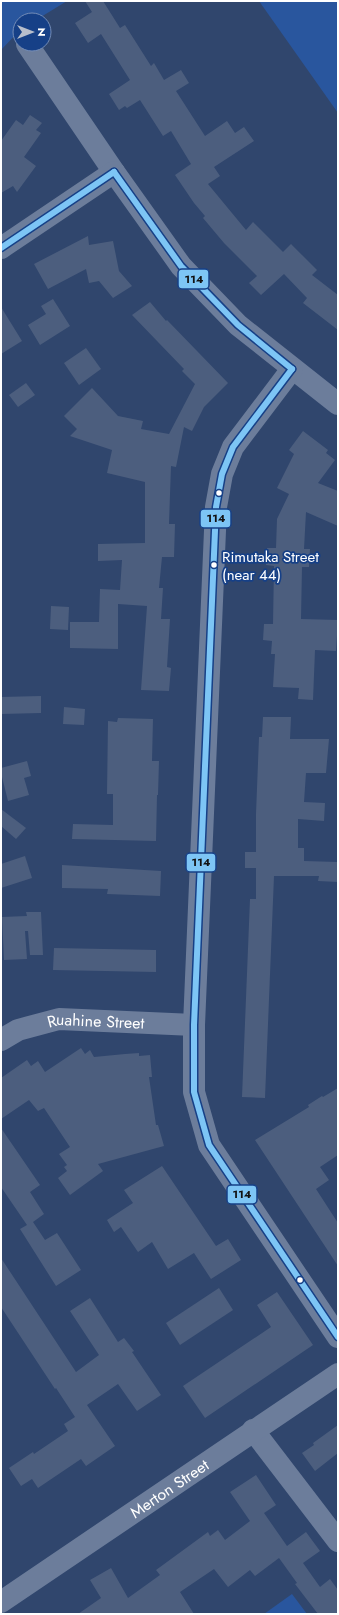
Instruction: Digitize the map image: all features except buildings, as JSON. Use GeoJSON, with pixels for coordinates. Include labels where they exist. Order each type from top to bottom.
{"type":"FeatureCollection","features":[{"type":"Feature","properties":{"kind":"street"},"geometry":{"type":"LineString","coordinates":[[32,52],[114,172],[181,266],[238,325],[338,404]]}},
{"type":"Feature","properties":{"kind":"street"},"geometry":{"type":"LineString","coordinates":[[1,248],[114,172]]}},
{"type":"Feature","properties":{"kind":"street"},"geometry":{"type":"LineString","coordinates":[[292,369],[233,447],[222,474],[218,492],[194,1025],[194,1092],[209,1145],[338,1337]]}},
{"type":"Feature","properties":{"kind":"street","name":"Ruahine Street"},"geometry":{"type":"LineString","coordinates":[[1,1040],[18,1030],[58,1019],[194,1025]]}},
{"type":"Feature","properties":{"kind":"street","name":"Merton Street"},"geometry":{"type":"LineString","coordinates":[[1,1602],[253,1430],[338,1374]]}},
{"type":"Feature","properties":{"kind":"street"},"geometry":{"type":"LineString","coordinates":[[253,1430],[338,1541]]}},
{"type":"Feature","properties":{"kind":"street"},"geometry":{"type":"LineString","coordinates":[[1,1608],[5,1614]]}},
{"type":"Feature","properties":{"kind":"shaded area"},"geometry":{"type":"Polygon","coordinates":[[[1,1],[67,1],[49,12],[12,12],[12,38],[1,50],[1,1]]]}},
{"type":"Feature","properties":{"kind":"shaded area"},"geometry":{"type":"Polygon","coordinates":[[[259,1],[338,1],[338,113],[259,1]]]}},
{"type":"Feature","properties":{"kind":"shaded area"},"geometry":{"type":"Polygon","coordinates":[[[292,1594],[307,1614],[264,1614],[292,1594]]]}},
{"type":"Feature","properties":{"kind":"transit line","name":"114"},"geometry":{"type":"LineString","coordinates":[[114,172],[181,266],[238,325],[292,369]]}},
{"type":"Feature","properties":{"kind":"transit line","name":"114"},"geometry":{"type":"LineString","coordinates":[[1,248],[114,172]]}},
{"type":"Feature","properties":{"kind":"transit line","name":"114"},"geometry":{"type":"LineString","coordinates":[[292,369],[233,447],[222,474],[216,507],[194,1025],[194,1092],[209,1145],[338,1337]]}},
{"type":"Feature","properties":{"kind":"place","name":"Rimutaka Street (near 44)"},"geometry":{"type":"Point","coordinates":[214,565]}}]}
